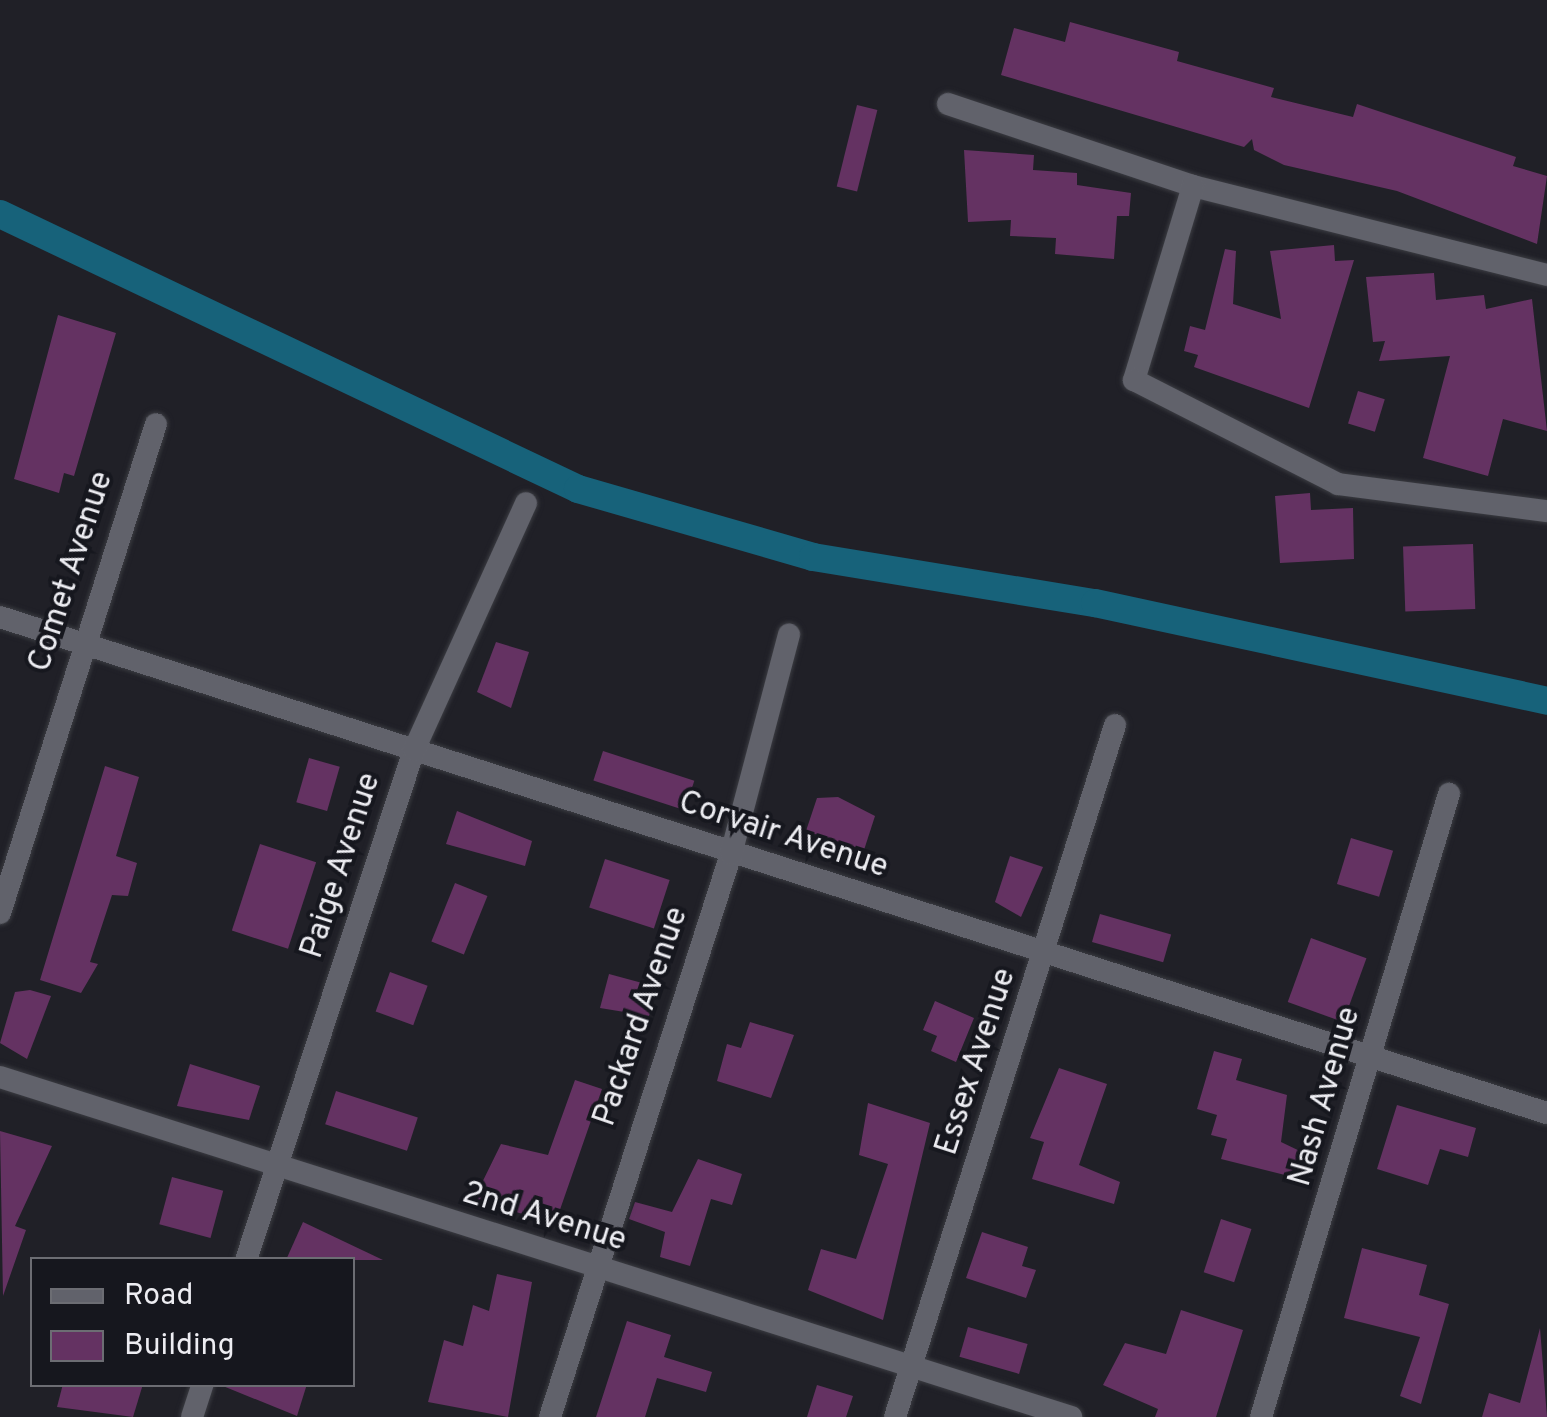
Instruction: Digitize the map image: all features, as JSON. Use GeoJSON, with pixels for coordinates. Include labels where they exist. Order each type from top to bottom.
{"type":"FeatureCollection","features":[{"type":"Feature","properties":{"kind":"street"},"geometry":{"type":"LineString","coordinates":[[948,104],[1193,186],[1547,275]]}},
{"type":"Feature","properties":{"kind":"street"},"geometry":{"type":"LineString","coordinates":[[1193,186],[1134,380],[1338,484],[1547,511]]}},
{"type":"Feature","properties":{"kind":"street","name":"Comet Avenue"},"geometry":{"type":"LineString","coordinates":[[0,914],[82,643],[156,424]]}},
{"type":"Feature","properties":{"kind":"street","name":"Paige Avenue"},"geometry":{"type":"LineString","coordinates":[[247,1257],[414,750],[526,504]]}},
{"type":"Feature","properties":{"kind":"street","name":"Corvair Avenue"},"geometry":{"type":"LineString","coordinates":[[0,617],[1046,955],[1547,1112]]}},
{"type":"Feature","properties":{"kind":"street","name":"Packard Avenue"},"geometry":{"type":"LineString","coordinates":[[550,1417],[592,1266],[731,854],[788,635]]}},
{"type":"Feature","properties":{"kind":"street","name":"Essex Avenue"},"geometry":{"type":"LineString","coordinates":[[895,1417],[1046,955],[1115,725]]}},
{"type":"Feature","properties":{"kind":"street","name":"Nash Avenue"},"geometry":{"type":"LineString","coordinates":[[1261,1417],[1449,794]]}},
{"type":"Feature","properties":{"kind":"street","name":"2nd Avenue"},"geometry":{"type":"LineString","coordinates":[[0,1077],[276,1169],[1071,1417]]}},
{"type":"Feature","properties":{"kind":"street"},"geometry":{"type":"LineString","coordinates":[[192,1417],[202,1387]]}},
{"type":"Feature","properties":{"kind":"building"},"geometry":{"type":"Polygon","coordinates":[[[1070,22],[1179,52],[1177,61],[1274,88],[1271,97],[1353,117],[1357,104],[1516,157],[1513,166],[1547,176],[1537,244],[1397,191],[1284,165],[1254,150],[1252,139],[1244,147],[1001,75],[1014,28],[1065,42],[1070,22]]]}},
{"type":"Feature","properties":{"kind":"building"},"geometry":{"type":"Polygon","coordinates":[[[857,105],[877,110],[857,192],[837,187],[857,105]]]}},
{"type":"Feature","properties":{"kind":"building"},"geometry":{"type":"Polygon","coordinates":[[[964,150],[1034,155],[1033,170],[1077,173],[1077,185],[1131,193],[1129,216],[1117,216],[1114,259],[1055,254],[1056,238],[1010,236],[1011,220],[968,222],[964,150]]]}},
{"type":"Feature","properties":{"kind":"building"},"geometry":{"type":"Polygon","coordinates":[[[1334,245],[1335,261],[1354,260],[1309,408],[1194,367],[1198,355],[1184,351],[1190,326],[1205,330],[1225,249],[1236,251],[1233,304],[1281,319],[1270,251],[1334,245]]]}},
{"type":"Feature","properties":{"kind":"building"},"geometry":{"type":"Polygon","coordinates":[[[1434,273],[1436,300],[1484,295],[1486,309],[1532,299],[1547,431],[1503,419],[1488,476],[1423,458],[1450,356],[1379,361],[1385,341],[1373,342],[1366,277],[1434,273]]]}},
{"type":"Feature","properties":{"kind":"building"},"geometry":{"type":"Polygon","coordinates":[[[58,315],[116,333],[74,476],[64,473],[59,493],[14,479],[58,315]]]}},
{"type":"Feature","properties":{"kind":"building"},"geometry":{"type":"Polygon","coordinates":[[[1358,391],[1385,399],[1375,432],[1348,424],[1358,391]]]}},
{"type":"Feature","properties":{"kind":"building"},"geometry":{"type":"Polygon","coordinates":[[[1310,493],[1311,510],[1353,508],[1354,559],[1280,563],[1275,496],[1310,493]]]}},
{"type":"Feature","properties":{"kind":"building"},"geometry":{"type":"Polygon","coordinates":[[[1473,544],[1475,609],[1405,611],[1403,546],[1473,544]]]}},
{"type":"Feature","properties":{"kind":"building"},"geometry":{"type":"Polygon","coordinates":[[[496,642],[529,652],[511,708],[477,692],[496,642]]]}},
{"type":"Feature","properties":{"kind":"building"},"geometry":{"type":"Polygon","coordinates":[[[603,751],[694,781],[685,810],[593,780],[603,751]]]}},
{"type":"Feature","properties":{"kind":"building"},"geometry":{"type":"Polygon","coordinates":[[[309,758],[340,767],[327,811],[296,802],[309,758]]]}},
{"type":"Feature","properties":{"kind":"building"},"geometry":{"type":"Polygon","coordinates":[[[105,766],[139,777],[116,856],[137,863],[128,896],[112,895],[90,962],[98,964],[81,993],[40,980],[105,766]]]}},
{"type":"Feature","properties":{"kind":"building"},"geometry":{"type":"Polygon","coordinates":[[[838,797],[875,816],[864,850],[806,831],[817,798],[838,797]]]}},
{"type":"Feature","properties":{"kind":"building"},"geometry":{"type":"Polygon","coordinates":[[[457,811],[532,841],[525,866],[446,844],[457,811]]]}},
{"type":"Feature","properties":{"kind":"building"},"geometry":{"type":"Polygon","coordinates":[[[1351,838],[1393,851],[1379,897],[1337,884],[1351,838]]]}},
{"type":"Feature","properties":{"kind":"building"},"geometry":{"type":"Polygon","coordinates":[[[260,844],[316,862],[288,949],[232,931],[260,844]]]}},
{"type":"Feature","properties":{"kind":"building"},"geometry":{"type":"Polygon","coordinates":[[[1010,856],[1043,867],[1021,917],[995,902],[1010,856]]]}},
{"type":"Feature","properties":{"kind":"building"},"geometry":{"type":"Polygon","coordinates":[[[605,859],[670,880],[654,929],[589,908],[605,859]]]}},
{"type":"Feature","properties":{"kind":"building"},"geometry":{"type":"Polygon","coordinates":[[[455,883],[487,896],[464,955],[431,941],[455,883]]]}},
{"type":"Feature","properties":{"kind":"building"},"geometry":{"type":"Polygon","coordinates":[[[1100,914],[1171,934],[1163,962],[1092,942],[1100,914]]]}},
{"type":"Feature","properties":{"kind":"building"},"geometry":{"type":"Polygon","coordinates":[[[1311,938],[1366,958],[1343,1022],[1288,1002],[1311,938]]]}},
{"type":"Feature","properties":{"kind":"building"},"geometry":{"type":"Polygon","coordinates":[[[390,972],[428,986],[413,1025],[376,1011],[390,972]]]}},
{"type":"Feature","properties":{"kind":"building"},"geometry":{"type":"Polygon","coordinates":[[[609,974],[657,987],[649,1016],[600,1008],[609,974]]]}},
{"type":"Feature","properties":{"kind":"building"},"geometry":{"type":"Polygon","coordinates":[[[30,990],[51,996],[27,1059],[0,1043],[15,992],[30,990]]]}},
{"type":"Feature","properties":{"kind":"building"},"geometry":{"type":"Polygon","coordinates":[[[935,1001],[974,1018],[956,1062],[931,1051],[937,1036],[923,1030],[935,1001]]]}},
{"type":"Feature","properties":{"kind":"building"},"geometry":{"type":"Polygon","coordinates":[[[750,1022],[794,1035],[771,1098],[717,1081],[727,1044],[741,1048],[750,1022]]]}},
{"type":"Feature","properties":{"kind":"building"},"geometry":{"type":"Polygon","coordinates":[[[1214,1051],[1242,1059],[1236,1080],[1287,1095],[1281,1142],[1304,1153],[1297,1178],[1221,1159],[1227,1139],[1211,1135],[1217,1115],[1197,1109],[1214,1051]]]}},
{"type":"Feature","properties":{"kind":"building"},"geometry":{"type":"Polygon","coordinates":[[[190,1064],[260,1086],[249,1120],[177,1106],[190,1064]]]}},
{"type":"Feature","properties":{"kind":"building"},"geometry":{"type":"Polygon","coordinates":[[[1059,1068],[1107,1084],[1079,1165],[1120,1182],[1114,1204],[1032,1179],[1044,1142],[1030,1138],[1059,1068]]]}},
{"type":"Feature","properties":{"kind":"building"},"geometry":{"type":"Polygon","coordinates":[[[575,1080],[602,1089],[555,1224],[474,1199],[501,1144],[548,1155],[575,1080]]]}},
{"type":"Feature","properties":{"kind":"building"},"geometry":{"type":"Polygon","coordinates":[[[336,1091],[418,1118],[407,1151],[325,1124],[336,1091]]]}},
{"type":"Feature","properties":{"kind":"building"},"geometry":{"type":"Polygon","coordinates":[[[868,1103],[930,1123],[883,1320],[808,1290],[821,1249],[856,1259],[888,1164],[859,1155],[868,1103]]]}},
{"type":"Feature","properties":{"kind":"building"},"geometry":{"type":"Polygon","coordinates":[[[1397,1105],[1476,1128],[1468,1157],[1440,1149],[1428,1185],[1377,1169],[1397,1105]]]}},
{"type":"Feature","properties":{"kind":"building"},"geometry":{"type":"Polygon","coordinates":[[[0,1131],[52,1146],[15,1226],[26,1230],[3,1296],[0,1131]]]}},
{"type":"Feature","properties":{"kind":"building"},"geometry":{"type":"Polygon","coordinates":[[[698,1159],[742,1174],[732,1205],[711,1199],[690,1266],[660,1257],[665,1232],[629,1219],[635,1202],[672,1212],[698,1159]]]}},
{"type":"Feature","properties":{"kind":"building"},"geometry":{"type":"Polygon","coordinates":[[[172,1177],[223,1191],[211,1238],[159,1224],[172,1177]]]}},
{"type":"Feature","properties":{"kind":"building"},"geometry":{"type":"Polygon","coordinates":[[[1221,1219],[1251,1229],[1234,1282],[1204,1272],[1221,1219]]]}},
{"type":"Feature","properties":{"kind":"building"},"geometry":{"type":"Polygon","coordinates":[[[303,1222],[383,1260],[355,1257],[287,1257],[303,1222]]]}},
{"type":"Feature","properties":{"kind":"building"},"geometry":{"type":"Polygon","coordinates":[[[982,1232],[1028,1247],[1022,1266],[1036,1270],[1026,1298],[966,1278],[982,1232]]]}},
{"type":"Feature","properties":{"kind":"building"},"geometry":{"type":"Polygon","coordinates":[[[1362,1248],[1427,1265],[1419,1295],[1449,1304],[1421,1404],[1400,1396],[1420,1337],[1344,1318],[1362,1248]]]}},
{"type":"Feature","properties":{"kind":"building"},"geometry":{"type":"Polygon","coordinates":[[[497,1274],[532,1282],[508,1417],[428,1402],[444,1340],[463,1346],[473,1305],[489,1311],[497,1274]]]}},
{"type":"Feature","properties":{"kind":"building"},"geometry":{"type":"Polygon","coordinates":[[[1181,1310],[1243,1330],[1216,1417],[1155,1417],[1158,1409],[1103,1385],[1125,1343],[1166,1354],[1181,1310]]]}},
{"type":"Feature","properties":{"kind":"building"},"geometry":{"type":"Polygon","coordinates":[[[627,1321],[671,1335],[664,1357],[712,1372],[706,1392],[657,1378],[645,1417],[596,1417],[627,1321]]]}},
{"type":"Feature","properties":{"kind":"building"},"geometry":{"type":"Polygon","coordinates":[[[968,1327],[1028,1344],[1019,1374],[959,1357],[968,1327]]]}},
{"type":"Feature","properties":{"kind":"building"},"geometry":{"type":"Polygon","coordinates":[[[1540,1328],[1547,1417],[1482,1417],[1489,1393],[1520,1403],[1540,1328]]]}},
{"type":"Feature","properties":{"kind":"building"},"geometry":{"type":"Polygon","coordinates":[[[817,1385],[853,1396],[846,1417],[807,1417],[817,1385]]]}},
{"type":"Feature","properties":{"kind":"building"},"geometry":{"type":"Polygon","coordinates":[[[62,1387],[142,1387],[133,1417],[57,1407],[62,1387]]]}},
{"type":"Feature","properties":{"kind":"building"},"geometry":{"type":"Polygon","coordinates":[[[225,1387],[306,1387],[297,1416],[225,1387]]]}},
{"type":"Feature","properties":{"kind":"waterway"},"geometry":{"type":"LineString","coordinates":[[0,214],[578,489],[813,557],[1095,603],[1547,701]]}}]}
